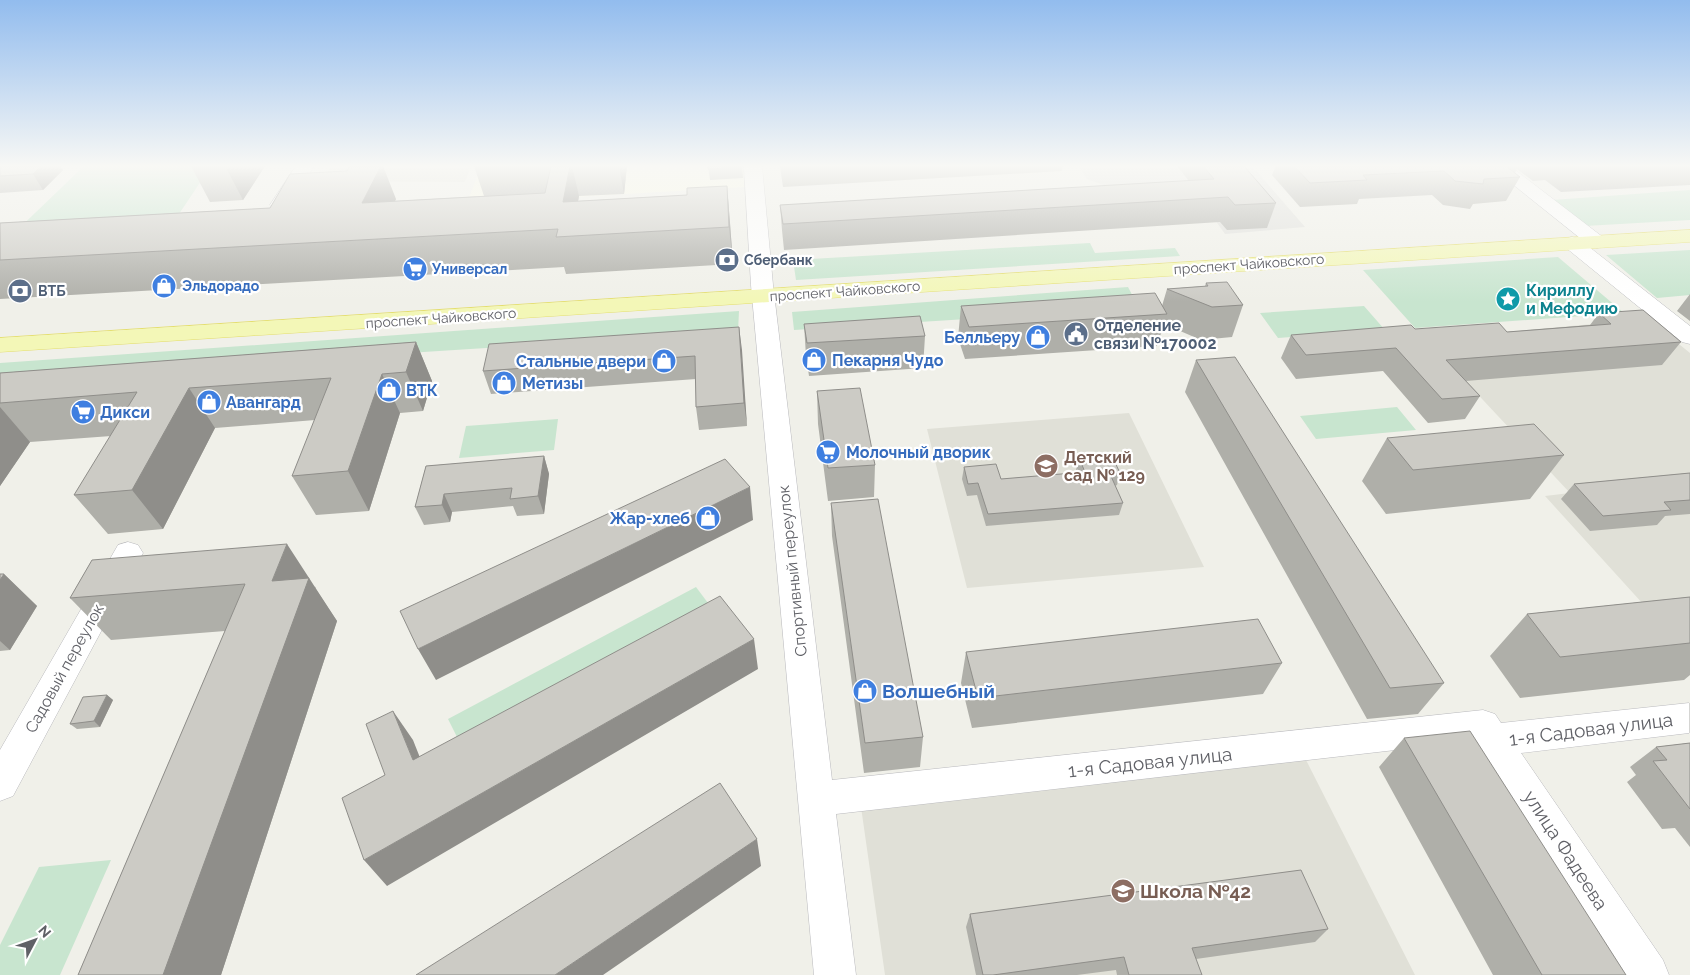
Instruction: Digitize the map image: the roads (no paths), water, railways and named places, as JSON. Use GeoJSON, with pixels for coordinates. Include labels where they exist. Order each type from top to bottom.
{"type":"FeatureCollection","features":[{"type":"Feature","properties":{"kind":"main road","name":"проспект Чайковского"},"geometry":{"type":"LineString","coordinates":[[0,345],[1690,236]]}},
{"type":"Feature","properties":{"kind":"street"},"geometry":{"type":"LineString","coordinates":[[271,220],[276,212]]}},
{"type":"Feature","properties":{"kind":"street","name":"Спортивный переулок"},"geometry":{"type":"LineString","coordinates":[[758,212],[764,296],[835,975]]}},
{"type":"Feature","properties":{"kind":"street"},"geometry":{"type":"LineString","coordinates":[[1557,212],[1596,242]]}},
{"type":"Feature","properties":{"kind":"street"},"geometry":{"type":"LineString","coordinates":[[1572,243],[1690,337]]}},
{"type":"Feature","properties":{"kind":"street","name":"Садовый переулок"},"geometry":{"type":"LineString","coordinates":[[0,784],[128,553]]}},
{"type":"Feature","properties":{"kind":"street","name":"1-я Садовая улица"},"geometry":{"type":"LineString","coordinates":[[816,799],[1488,733],[1689,718]]}},
{"type":"Feature","properties":{"kind":"street","name":"улица Фадеева"},"geometry":{"type":"LineString","coordinates":[[1488,733],[1648,975]]}},
{"type":"Feature","properties":{"kind":"place","name":"Сбербанк"},"geometry":{"type":"Point","coordinates":[727,260]}},
{"type":"Feature","properties":{"kind":"place","name":"Универсал"},"geometry":{"type":"Point","coordinates":[415,269]}},
{"type":"Feature","properties":{"kind":"place","name":"Эльдорадо"},"geometry":{"type":"Point","coordinates":[164,286]}},
{"type":"Feature","properties":{"kind":"place","name":"ВТБ"},"geometry":{"type":"Point","coordinates":[20,291]}},
{"type":"Feature","properties":{"kind":"place","name":"Кириллу и Мефодию"},"geometry":{"type":"Point","coordinates":[1508,299]}},
{"type":"Feature","properties":{"kind":"place","name":"Отделение связи №170002"},"geometry":{"type":"Point","coordinates":[1076,334]}},
{"type":"Feature","properties":{"kind":"place","name":"Белльеру"},"geometry":{"type":"Point","coordinates":[1038,337]}},
{"type":"Feature","properties":{"kind":"place","name":"Пекарня Чудо"},"geometry":{"type":"Point","coordinates":[814,360]}},
{"type":"Feature","properties":{"kind":"place","name":"Стальные двери"},"geometry":{"type":"Point","coordinates":[664,361]}},
{"type":"Feature","properties":{"kind":"place","name":"Метизы"},"geometry":{"type":"Point","coordinates":[504,383]}},
{"type":"Feature","properties":{"kind":"place","name":"ВТК"},"geometry":{"type":"Point","coordinates":[389,390]}},
{"type":"Feature","properties":{"kind":"place","name":"Авангард"},"geometry":{"type":"Point","coordinates":[209,402]}},
{"type":"Feature","properties":{"kind":"place","name":"Дикси"},"geometry":{"type":"Point","coordinates":[83,412]}},
{"type":"Feature","properties":{"kind":"place","name":"Молочный дворик"},"geometry":{"type":"Point","coordinates":[828,452]}},
{"type":"Feature","properties":{"kind":"place","name":"Детский сад № 129"},"geometry":{"type":"Point","coordinates":[1046,466]}},
{"type":"Feature","properties":{"kind":"place","name":"Жар-хлеб"},"geometry":{"type":"Point","coordinates":[708,518]}},
{"type":"Feature","properties":{"kind":"place","name":"Волшебный"},"geometry":{"type":"Point","coordinates":[865,691]}},
{"type":"Feature","properties":{"kind":"place","name":"Школа №42"},"geometry":{"type":"Point","coordinates":[1123,891]}}]}
